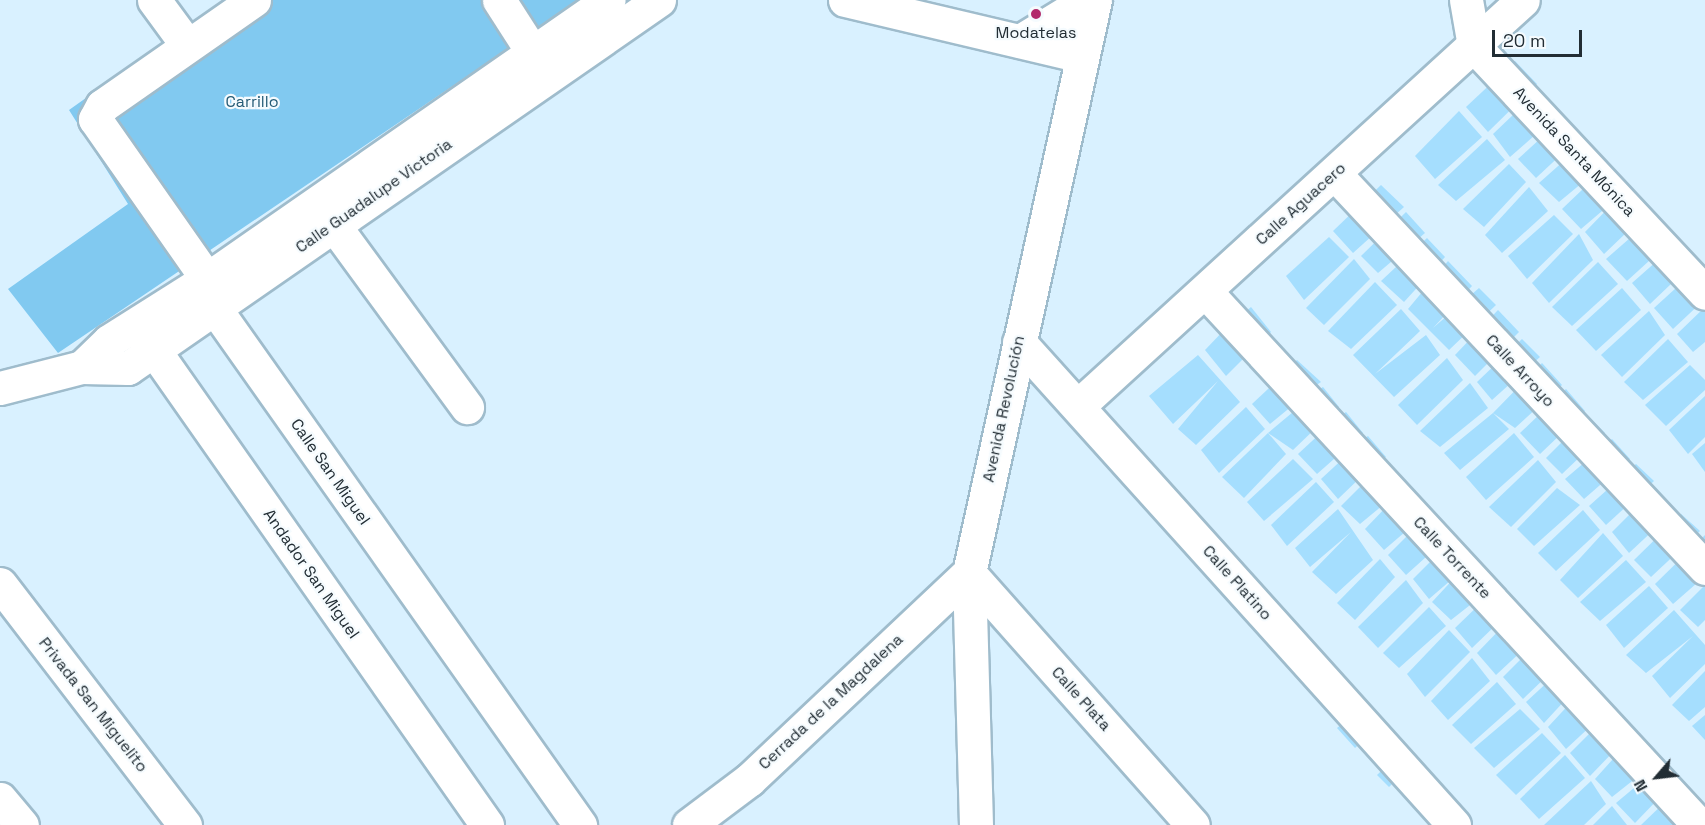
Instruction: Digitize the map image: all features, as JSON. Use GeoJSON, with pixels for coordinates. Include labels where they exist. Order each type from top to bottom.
{"type":"FeatureCollection","features":[{"type":"Feature","properties":{"kind":"street"},"geometry":{"type":"LineString","coordinates":[[154,0],[187,45],[254,0]]}},
{"type":"Feature","properties":{"kind":"street"},"geometry":{"type":"LineString","coordinates":[[499,0],[540,63]]}},
{"type":"Feature","properties":{"kind":"street","name":"Calle Guadalupe Victoria"},"geometry":{"type":"LineString","coordinates":[[0,388],[82,367],[128,368],[155,351],[216,310],[333,224],[540,63],[608,0]]}},
{"type":"Feature","properties":{"kind":"street","name":"Calle Guadalupe Victoria"},"geometry":{"type":"LineString","coordinates":[[82,367],[136,323],[540,63],[659,0]]}},
{"type":"Feature","properties":{"kind":"street"},"geometry":{"type":"LineString","coordinates":[[844,0],[1081,56]]}},
{"type":"Feature","properties":{"kind":"street"},"geometry":{"type":"LineString","coordinates":[[1020,41],[1087,0]]}},
{"type":"Feature","properties":{"kind":"street","name":"Avenida Revolución"},"geometry":{"type":"LineString","coordinates":[[976,825],[969,573],[1095,0]]}},
{"type":"Feature","properties":{"kind":"street"},"geometry":{"type":"LineString","coordinates":[[1466,0],[1474,46]]}},
{"type":"Feature","properties":{"kind":"street","name":"Calle Aguacero"},"geometry":{"type":"LineString","coordinates":[[1078,406],[1523,0]]}},
{"type":"Feature","properties":{"kind":"street","name":"Calle San Miguel"},"geometry":{"type":"LineString","coordinates":[[187,45],[97,112],[98,125],[207,279],[216,310],[580,825]]}},
{"type":"Feature","properties":{"kind":"street","name":"Avenida Santa Mónica"},"geometry":{"type":"LineString","coordinates":[[1474,46],[1705,293]]}},
{"type":"Feature","properties":{"kind":"street","name":"Calle Arroyo"},"geometry":{"type":"LineString","coordinates":[[1334,173],[1705,568]]}},
{"type":"Feature","properties":{"kind":"street"},"geometry":{"type":"LineString","coordinates":[[333,224],[467,407]]}},
{"type":"Feature","properties":{"kind":"street","name":"Calle Torrente"},"geometry":{"type":"LineString","coordinates":[[1205,291],[1699,825]]}},
{"type":"Feature","properties":{"kind":"street","name":"Andador San Miguel"},"geometry":{"type":"LineString","coordinates":[[136,323],[488,825]]}},
{"type":"Feature","properties":{"kind":"street","name":"Calle Platino"},"geometry":{"type":"LineString","coordinates":[[1019,342],[1454,825]]}},
{"type":"Feature","properties":{"kind":"street","name":"Cerrada de la Magdalena"},"geometry":{"type":"LineString","coordinates":[[689,825],[749,780],[969,573]]}},
{"type":"Feature","properties":{"kind":"street","name":"Calle Plata"},"geometry":{"type":"LineString","coordinates":[[969,573],[1193,825]]}},
{"type":"Feature","properties":{"kind":"street","name":"Privada San Miguelito"},"geometry":{"type":"LineString","coordinates":[[0,584],[185,825]]}},
{"type":"Feature","properties":{"kind":"street"},"geometry":{"type":"LineString","coordinates":[[0,799],[22,825]]}},
{"type":"Feature","properties":{"kind":"green space","name":"Carrillo"},"geometry":{"type":"Polygon","coordinates":[[[224,0],[580,0],[58,353],[8,289],[128,204],[69,110],[224,0]]]}},
{"type":"Feature","properties":{"kind":"building"},"geometry":{"type":"Polygon","coordinates":[[[1515,61],[1537,84],[1488,132],[1466,107],[1515,61]]]}},
{"type":"Feature","properties":{"kind":"building"},"geometry":{"type":"Polygon","coordinates":[[[1538,91],[1561,112],[1510,157],[1493,134],[1538,91]]]}},
{"type":"Feature","properties":{"kind":"building"},"geometry":{"type":"Polygon","coordinates":[[[1459,111],[1482,137],[1435,179],[1415,156],[1459,111]]]}},
{"type":"Feature","properties":{"kind":"building"},"geometry":{"type":"Polygon","coordinates":[[[1564,117],[1582,135],[1536,178],[1518,159],[1564,117]]]}},
{"type":"Feature","properties":{"kind":"building"},"geometry":{"type":"Polygon","coordinates":[[[1487,139],[1505,160],[1456,201],[1438,185],[1487,139]]]}},
{"type":"Feature","properties":{"kind":"building"},"geometry":{"type":"Polygon","coordinates":[[[1584,143],[1605,164],[1559,202],[1539,183],[1584,143]]]}},
{"type":"Feature","properties":{"kind":"building"},"geometry":{"type":"Polygon","coordinates":[[[1509,164],[1526,182],[1484,227],[1463,209],[1509,164]]]}},
{"type":"Feature","properties":{"kind":"building"},"geometry":{"type":"Polygon","coordinates":[[[1605,168],[1648,212],[1604,254],[1585,232],[1622,194],[1581,229],[1562,209],[1605,168]]]}},
{"type":"Feature","properties":{"kind":"building"},"geometry":{"type":"Polygon","coordinates":[[[1381,185],[1404,207],[1353,253],[1333,231],[1381,185]]]}},
{"type":"Feature","properties":{"kind":"building"},"geometry":{"type":"Polygon","coordinates":[[[1529,187],[1548,211],[1502,253],[1485,235],[1529,187]]]}},
{"type":"Feature","properties":{"kind":"building"},"geometry":{"type":"Polygon","coordinates":[[[1406,212],[1425,233],[1378,273],[1361,256],[1406,212]]]}},
{"type":"Feature","properties":{"kind":"building"},"geometry":{"type":"Polygon","coordinates":[[[1554,215],[1573,234],[1527,279],[1508,256],[1554,215]]]}},
{"type":"Feature","properties":{"kind":"building"},"geometry":{"type":"Polygon","coordinates":[[[1654,217],[1672,240],[1627,281],[1606,259],[1654,217]]]}},
{"type":"Feature","properties":{"kind":"building"},"geometry":{"type":"Polygon","coordinates":[[[1579,234],[1593,260],[1549,303],[1532,283],[1579,234]]]}},
{"type":"Feature","properties":{"kind":"building"},"geometry":{"type":"Polygon","coordinates":[[[1329,237],[1349,257],[1304,300],[1286,276],[1329,237]]]}},
{"type":"Feature","properties":{"kind":"building"},"geometry":{"type":"Polygon","coordinates":[[[1427,238],[1445,257],[1404,302],[1381,281],[1427,238]]]}},
{"type":"Feature","properties":{"kind":"building"},"geometry":{"type":"Polygon","coordinates":[[[1675,245],[1693,263],[1650,304],[1632,283],[1675,245]]]}},
{"type":"Feature","properties":{"kind":"building"},"geometry":{"type":"Polygon","coordinates":[[[1354,259],[1370,279],[1324,325],[1306,308],[1354,259]]]}},
{"type":"Feature","properties":{"kind":"building"},"geometry":{"type":"Polygon","coordinates":[[[1448,261],[1472,286],[1433,328],[1479,288],[1496,305],[1449,350],[1408,309],[1448,261]]]}},
{"type":"Feature","properties":{"kind":"building"},"geometry":{"type":"Polygon","coordinates":[[[1598,262],[1618,284],[1572,326],[1552,307],[1598,262]]]}},
{"type":"Feature","properties":{"kind":"building"},"geometry":{"type":"Polygon","coordinates":[[[1699,267],[1705,299],[1673,329],[1654,308],[1699,267]]]}},
{"type":"Feature","properties":{"kind":"building"},"geometry":{"type":"Polygon","coordinates":[[[1375,282],[1397,305],[1351,349],[1328,331],[1375,282]]]}},
{"type":"Feature","properties":{"kind":"building"},"geometry":{"type":"Polygon","coordinates":[[[1622,288],[1641,310],[1596,351],[1576,330],[1622,288]]]}},
{"type":"Feature","properties":{"kind":"building"},"geometry":{"type":"Polygon","coordinates":[[[1251,307],[1271,332],[1262,341],[1238,318],[1251,307]]]}},
{"type":"Feature","properties":{"kind":"building"},"geometry":{"type":"Polygon","coordinates":[[[1705,307],[1705,342],[1693,352],[1677,334],[1705,307]]]}},
{"type":"Feature","properties":{"kind":"building"},"geometry":{"type":"Polygon","coordinates":[[[1401,309],[1420,331],[1375,374],[1426,335],[1440,355],[1394,397],[1353,355],[1401,309]]]}},
{"type":"Feature","properties":{"kind":"building"},"geometry":{"type":"Polygon","coordinates":[[[1498,310],[1519,332],[1475,376],[1455,355],[1498,310]]]}},
{"type":"Feature","properties":{"kind":"building"},"geometry":{"type":"Polygon","coordinates":[[[1649,311],[1665,335],[1622,377],[1601,355],[1649,311]]]}},
{"type":"Feature","properties":{"kind":"building"},"geometry":{"type":"Polygon","coordinates":[[[1227,327],[1251,351],[1226,376],[1205,350],[1227,327]]]}},
{"type":"Feature","properties":{"kind":"building"},"geometry":{"type":"Polygon","coordinates":[[[1522,339],[1540,357],[1492,400],[1477,382],[1522,339]]]}},
{"type":"Feature","properties":{"kind":"building"},"geometry":{"type":"Polygon","coordinates":[[[1668,339],[1688,362],[1643,400],[1624,382],[1668,339]]]}},
{"type":"Feature","properties":{"kind":"building"},"geometry":{"type":"Polygon","coordinates":[[[1198,355],[1240,402],[1196,445],[1178,429],[1218,381],[1173,424],[1149,396],[1198,355]]]}},
{"type":"Feature","properties":{"kind":"building"},"geometry":{"type":"Polygon","coordinates":[[[1447,358],[1463,380],[1417,425],[1398,405],[1447,358]]]}},
{"type":"Feature","properties":{"kind":"building"},"geometry":{"type":"Polygon","coordinates":[[[1297,360],[1321,382],[1306,392],[1287,369],[1297,360]]]}},
{"type":"Feature","properties":{"kind":"building"},"geometry":{"type":"Polygon","coordinates":[[[1542,363],[1562,385],[1515,428],[1493,413],[1542,363]]]}},
{"type":"Feature","properties":{"kind":"building"},"geometry":{"type":"Polygon","coordinates":[[[1690,365],[1705,380],[1705,390],[1666,426],[1645,405],[1690,365]]]}},
{"type":"Feature","properties":{"kind":"building"},"geometry":{"type":"Polygon","coordinates":[[[1283,375],[1298,401],[1270,424],[1252,404],[1283,375]]]}},
{"type":"Feature","properties":{"kind":"building"},"geometry":{"type":"Polygon","coordinates":[[[1470,383],[1488,408],[1440,447],[1420,431],[1470,383]]]}},
{"type":"Feature","properties":{"kind":"building"},"geometry":{"type":"Polygon","coordinates":[[[1323,387],[1339,407],[1329,416],[1312,394],[1323,387]]]}},
{"type":"Feature","properties":{"kind":"building"},"geometry":{"type":"Polygon","coordinates":[[[1566,389],[1585,411],[1540,454],[1520,433],[1566,389]]]}},
{"type":"Feature","properties":{"kind":"building"},"geometry":{"type":"Polygon","coordinates":[[[1705,396],[1705,437],[1688,454],[1669,430],[1705,396]]]}},
{"type":"Feature","properties":{"kind":"building"},"geometry":{"type":"Polygon","coordinates":[[[1246,407],[1265,429],[1219,473],[1201,450],[1246,407]]]}},
{"type":"Feature","properties":{"kind":"building"},"geometry":{"type":"Polygon","coordinates":[[[1299,407],[1319,425],[1293,450],[1268,433],[1299,407]]]}},
{"type":"Feature","properties":{"kind":"building"},"geometry":{"type":"Polygon","coordinates":[[[1346,412],[1363,433],[1352,440],[1334,421],[1346,412]]]}},
{"type":"Feature","properties":{"kind":"building"},"geometry":{"type":"Polygon","coordinates":[[[1493,413],[1509,429],[1460,470],[1444,453],[1493,413]]]}},
{"type":"Feature","properties":{"kind":"building"},"geometry":{"type":"Polygon","coordinates":[[[1588,416],[1605,433],[1562,474],[1546,458],[1588,416]]]}},
{"type":"Feature","properties":{"kind":"building"},"geometry":{"type":"Polygon","coordinates":[[[1325,429],[1343,451],[1317,474],[1298,454],[1325,429]]]}},
{"type":"Feature","properties":{"kind":"building"},"geometry":{"type":"Polygon","coordinates":[[[1268,433],[1286,454],[1244,498],[1222,477],[1268,433]]]}},
{"type":"Feature","properties":{"kind":"building"},"geometry":{"type":"Polygon","coordinates":[[[1514,433],[1534,457],[1486,500],[1466,477],[1514,433]]]}},
{"type":"Feature","properties":{"kind":"building"},"geometry":{"type":"Polygon","coordinates":[[[1368,436],[1386,457],[1375,465],[1354,445],[1368,436]]]}},
{"type":"Feature","properties":{"kind":"building"},"geometry":{"type":"Polygon","coordinates":[[[1612,439],[1630,459],[1584,499],[1565,479],[1612,439]]]}},
{"type":"Feature","properties":{"kind":"building"},"geometry":{"type":"Polygon","coordinates":[[[1705,443],[1705,472],[1692,454],[1705,443]]]}},
{"type":"Feature","properties":{"kind":"building"},"geometry":{"type":"Polygon","coordinates":[[[1347,455],[1363,475],[1338,499],[1321,479],[1347,455]]]}},
{"type":"Feature","properties":{"kind":"building"},"geometry":{"type":"Polygon","coordinates":[[[1293,459],[1313,479],[1264,521],[1247,502],[1293,459]]]}},
{"type":"Feature","properties":{"kind":"building"},"geometry":{"type":"Polygon","coordinates":[[[1538,460],[1556,482],[1511,527],[1489,507],[1538,460]]]}},
{"type":"Feature","properties":{"kind":"building"},"geometry":{"type":"Polygon","coordinates":[[[1636,464],[1654,481],[1606,525],[1589,506],[1636,464]]]}},
{"type":"Feature","properties":{"kind":"building"},"geometry":{"type":"Polygon","coordinates":[[[1369,478],[1389,500],[1360,524],[1341,506],[1369,478]]]}},
{"type":"Feature","properties":{"kind":"building"},"geometry":{"type":"Polygon","coordinates":[[[1316,482],[1334,502],[1287,546],[1271,525],[1316,482]]]}},
{"type":"Feature","properties":{"kind":"building"},"geometry":{"type":"Polygon","coordinates":[[[1557,488],[1580,505],[1534,546],[1517,529],[1557,488]]]}},
{"type":"Feature","properties":{"kind":"building"},"geometry":{"type":"Polygon","coordinates":[[[1656,488],[1675,510],[1629,553],[1612,532],[1656,488]]]}},
{"type":"Feature","properties":{"kind":"building"},"geometry":{"type":"Polygon","coordinates":[[[1390,503],[1412,526],[1384,550],[1365,529],[1390,503]]]}},
{"type":"Feature","properties":{"kind":"building"},"geometry":{"type":"Polygon","coordinates":[[[1338,509],[1373,560],[1336,594],[1312,572],[1351,532],[1310,567],[1295,548],[1338,509]]]}},
{"type":"Feature","properties":{"kind":"building"},"geometry":{"type":"Polygon","coordinates":[[[1583,510],[1600,530],[1556,571],[1538,553],[1583,510]]]}},
{"type":"Feature","properties":{"kind":"building"},"geometry":{"type":"Polygon","coordinates":[[[1681,514],[1700,531],[1651,577],[1634,560],[1681,514]]]}},
{"type":"Feature","properties":{"kind":"building"},"geometry":{"type":"Polygon","coordinates":[[[1416,527],[1436,548],[1406,575],[1388,555],[1416,527]]]}},
{"type":"Feature","properties":{"kind":"building"},"geometry":{"type":"Polygon","coordinates":[[[1603,533],[1623,556],[1578,598],[1560,580],[1603,533]]]}},
{"type":"Feature","properties":{"kind":"building"},"geometry":{"type":"Polygon","coordinates":[[[1705,535],[1705,576],[1673,604],[1655,584],[1705,535]]]}},
{"type":"Feature","properties":{"kind":"building"},"geometry":{"type":"Polygon","coordinates":[[[1439,553],[1458,574],[1429,599],[1413,579],[1439,553]]]}},
{"type":"Feature","properties":{"kind":"building"},"geometry":{"type":"Polygon","coordinates":[[[1380,559],[1395,577],[1355,620],[1337,603],[1380,559]]]}},
{"type":"Feature","properties":{"kind":"building"},"geometry":{"type":"Polygon","coordinates":[[[1626,560],[1646,582],[1600,621],[1580,602],[1626,560]]]}},
{"type":"Feature","properties":{"kind":"building"},"geometry":{"type":"Polygon","coordinates":[[[1458,574],[1479,598],[1451,620],[1432,602],[1458,574]]]}},
{"type":"Feature","properties":{"kind":"building"},"geometry":{"type":"Polygon","coordinates":[[[1406,580],[1423,603],[1378,648],[1358,627],[1406,580]]]}},
{"type":"Feature","properties":{"kind":"building"},"geometry":{"type":"Polygon","coordinates":[[[1705,585],[1705,620],[1698,627],[1680,610],[1705,585]]]}},
{"type":"Feature","properties":{"kind":"building"},"geometry":{"type":"Polygon","coordinates":[[[1649,586],[1668,608],[1624,648],[1606,625],[1649,586]]]}},
{"type":"Feature","properties":{"kind":"building"},"geometry":{"type":"Polygon","coordinates":[[[1483,601],[1499,622],[1472,648],[1455,628],[1483,601]]]}},
{"type":"Feature","properties":{"kind":"building"},"geometry":{"type":"Polygon","coordinates":[[[1429,607],[1446,626],[1399,668],[1383,653],[1429,607]]]}},
{"type":"Feature","properties":{"kind":"building"},"geometry":{"type":"Polygon","coordinates":[[[1674,610],[1705,645],[1705,664],[1670,698],[1652,676],[1693,636],[1646,673],[1626,655],[1674,610]]]}},
{"type":"Feature","properties":{"kind":"building"},"geometry":{"type":"Polygon","coordinates":[[[1505,624],[1525,648],[1496,675],[1477,653],[1505,624]]]}},
{"type":"Feature","properties":{"kind":"building"},"geometry":{"type":"Polygon","coordinates":[[[1449,630],[1470,652],[1425,697],[1407,674],[1449,630]]]}},
{"type":"Feature","properties":{"kind":"building"},"geometry":{"type":"Polygon","coordinates":[[[1527,653],[1547,676],[1523,699],[1503,677],[1527,653]]]}},
{"type":"Feature","properties":{"kind":"building"},"geometry":{"type":"Polygon","coordinates":[[[1472,658],[1490,681],[1448,720],[1431,701],[1472,658]]]}},
{"type":"Feature","properties":{"kind":"building"},"geometry":{"type":"Polygon","coordinates":[[[1705,671],[1705,707],[1689,721],[1672,705],[1705,671]]]}},
{"type":"Feature","properties":{"kind":"building"},"geometry":{"type":"Polygon","coordinates":[[[1552,678],[1568,697],[1544,723],[1526,702],[1552,678]]]}},
{"type":"Feature","properties":{"kind":"building"},"geometry":{"type":"Polygon","coordinates":[[[1497,682],[1516,704],[1471,744],[1452,725],[1497,682]]]}},
{"type":"Feature","properties":{"kind":"building"},"geometry":{"type":"Polygon","coordinates":[[[1574,699],[1594,723],[1566,749],[1548,727],[1574,699]]]}},
{"type":"Feature","properties":{"kind":"building"},"geometry":{"type":"Polygon","coordinates":[[[1520,709],[1540,729],[1494,768],[1474,748],[1520,709]]]}},
{"type":"Feature","properties":{"kind":"building"},"geometry":{"type":"Polygon","coordinates":[[[1705,715],[1705,740],[1692,726],[1705,715]]]}},
{"type":"Feature","properties":{"kind":"building"},"geometry":{"type":"Polygon","coordinates":[[[1350,717],[1381,725],[1355,748],[1337,728],[1350,717]]]}},
{"type":"Feature","properties":{"kind":"building"},"geometry":{"type":"Polygon","coordinates":[[[1597,726],[1617,748],[1590,776],[1570,753],[1597,726]]]}},
{"type":"Feature","properties":{"kind":"building"},"geometry":{"type":"Polygon","coordinates":[[[1542,733],[1561,753],[1516,795],[1496,775],[1542,733]]]}},
{"type":"Feature","properties":{"kind":"building"},"geometry":{"type":"Polygon","coordinates":[[[1622,749],[1641,774],[1612,797],[1595,779],[1622,749]]]}},
{"type":"Feature","properties":{"kind":"building"},"geometry":{"type":"Polygon","coordinates":[[[1402,751],[1414,763],[1389,787],[1377,775],[1402,751]]]}},
{"type":"Feature","properties":{"kind":"building"},"geometry":{"type":"Polygon","coordinates":[[[1565,755],[1585,778],[1539,819],[1520,799],[1565,755]]]}},
{"type":"Feature","properties":{"kind":"building"},"geometry":{"type":"Polygon","coordinates":[[[1647,777],[1662,795],[1635,823],[1616,803],[1647,777]]]}},
{"type":"Feature","properties":{"kind":"building"},"geometry":{"type":"Polygon","coordinates":[[[1591,781],[1606,804],[1584,825],[1544,825],[1591,781]]]}},
{"type":"Feature","properties":{"kind":"building"},"geometry":{"type":"Polygon","coordinates":[[[1667,800],[1687,825],[1641,825],[1667,800]]]}},
{"type":"Feature","properties":{"kind":"building"},"geometry":{"type":"Polygon","coordinates":[[[1612,806],[1627,825],[1593,825],[1612,806]]]}},
{"type":"Feature","properties":{"kind":"place","name":"Modatelas"},"geometry":{"type":"Point","coordinates":[1036,14]}}]}
